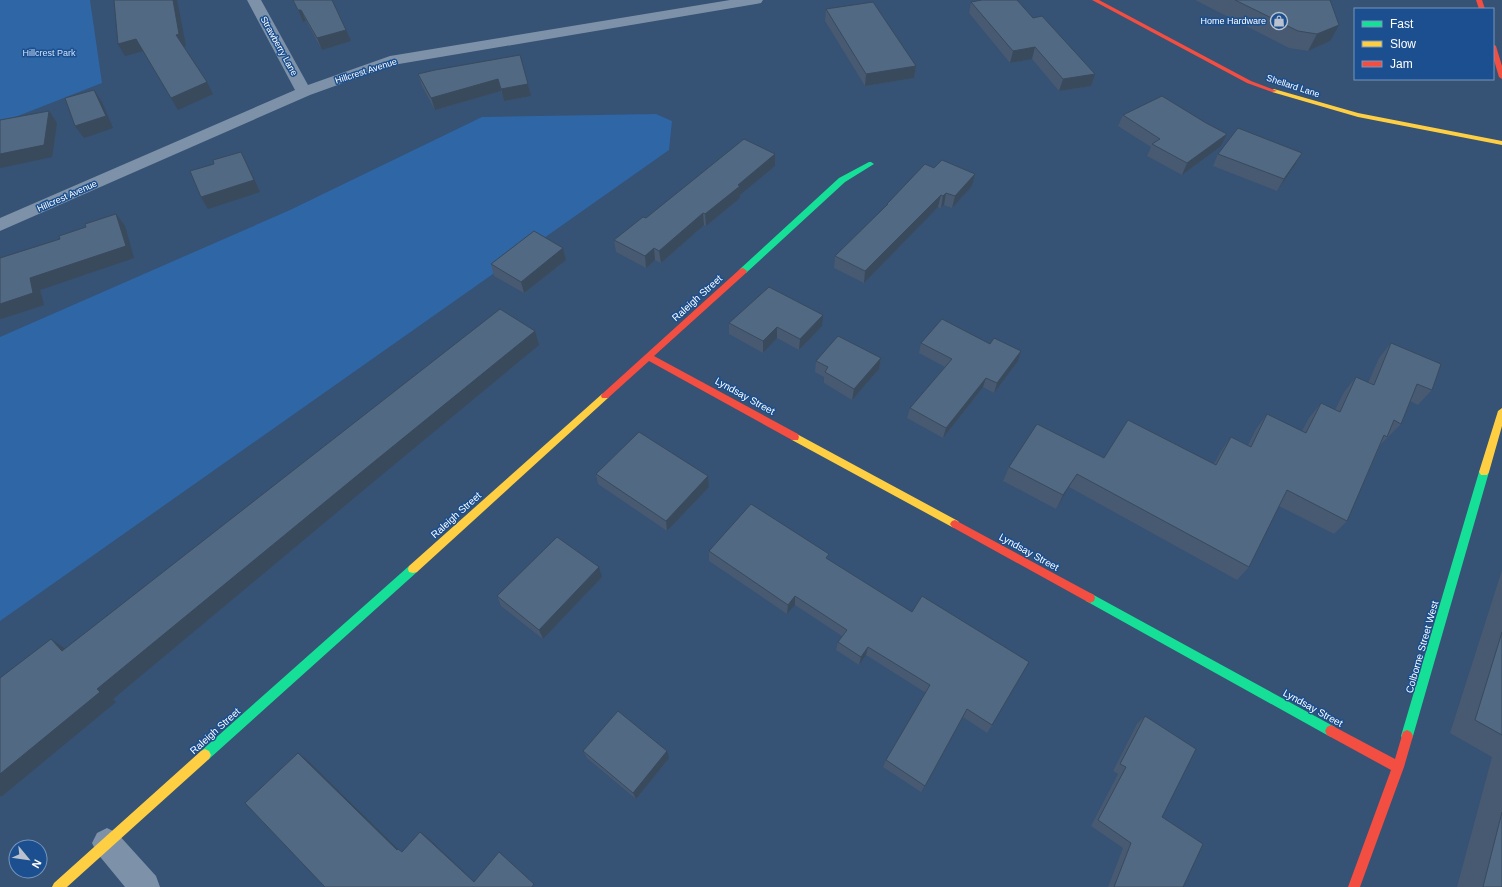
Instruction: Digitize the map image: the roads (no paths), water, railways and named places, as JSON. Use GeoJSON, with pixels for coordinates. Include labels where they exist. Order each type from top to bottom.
{"type":"FeatureCollection","features":[{"type":"Feature","properties":{"kind":"street","name":"Strawberry Lane"},"geometry":{"type":"LineString","coordinates":[[254,0],[304,92]]}},
{"type":"Feature","properties":{"kind":"street","name":"Hillcrest Avenue"},"geometry":{"type":"LineString","coordinates":[[0,225],[304,92],[390,61],[756,0]]}},
{"type":"Feature","properties":{"kind":"street","name":"Shellard Lane"},"geometry":{"type":"LineString","coordinates":[[1095,0],[1249,82],[1300,100],[1396,124],[1502,143]]}},
{"type":"Feature","properties":{"kind":"street"},"geometry":{"type":"LineString","coordinates":[[1494,49],[1502,77]]}},
{"type":"Feature","properties":{"kind":"street","name":"Raleigh Street"},"geometry":{"type":"LineString","coordinates":[[58,887],[649,357],[842,180],[871,164]]}},
{"type":"Feature","properties":{"kind":"street","name":"Lyndsay Street"},"geometry":{"type":"LineString","coordinates":[[649,357],[1398,767]]}},
{"type":"Feature","properties":{"kind":"street","name":"Colborne Street West"},"geometry":{"type":"LineString","coordinates":[[1354,887],[1398,767],[1502,411]]}},
{"type":"Feature","properties":{"kind":"street"},"geometry":{"type":"LineString","coordinates":[[107,843],[145,887]]}},
{"type":"Feature","properties":{"kind":"place","name":"Home Hardware"},"geometry":{"type":"Point","coordinates":[1279,21]}},
{"type":"Feature","properties":{"kind":"park label","name":"Hillcrest Park"},"geometry":{"type":"Point","coordinates":[49,53]}}]}
